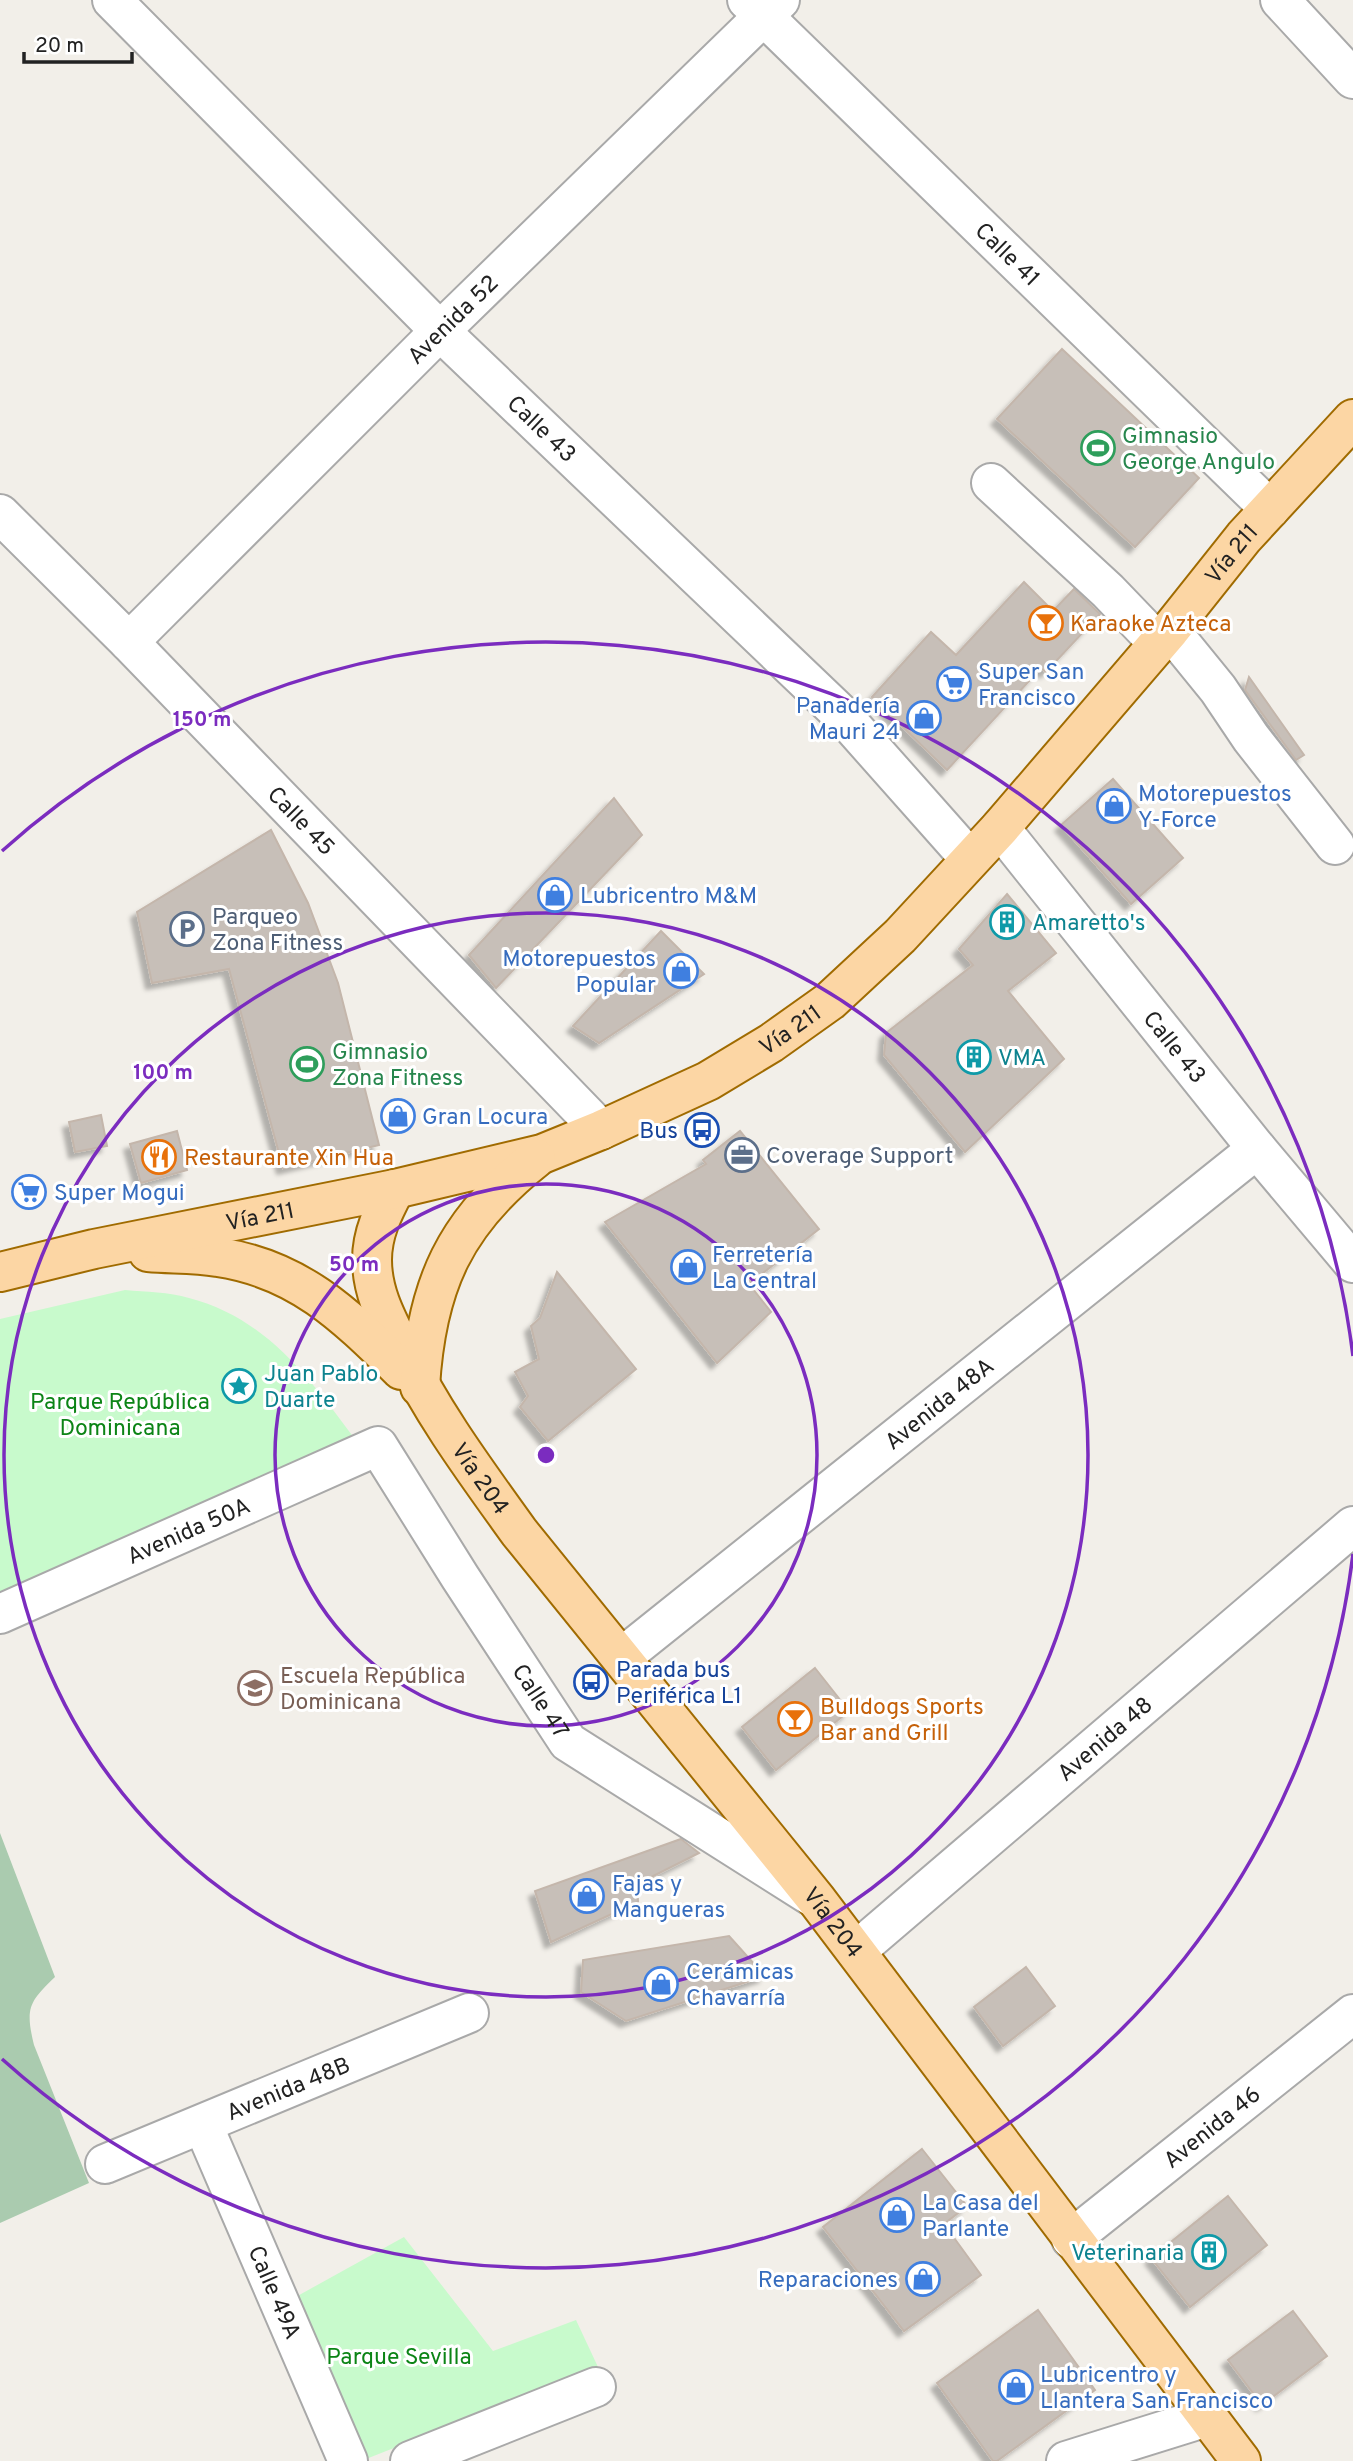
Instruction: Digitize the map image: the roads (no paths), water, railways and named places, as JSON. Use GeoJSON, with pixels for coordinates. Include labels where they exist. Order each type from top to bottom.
{"type":"FeatureCollection","features":[{"type":"Feature","properties":{"kind":"main road","name":"Vía 211"},"geometry":{"type":"LineString","coordinates":[[0,1272],[94,1249],[395,1189],[542,1154],[708,1081],[771,1043],[830,1001],[900,936],[1000,828],[1270,509],[1353,419]]}},
{"type":"Feature","properties":{"kind":"main road"},"geometry":{"type":"LineString","coordinates":[[420,1387],[422,1348],[429,1310],[443,1272],[461,1238],[484,1206],[511,1178],[542,1154]]}},
{"type":"Feature","properties":{"kind":"main road","name":"Vía 204"},"geometry":{"type":"LineString","coordinates":[[395,1189],[378,1223],[372,1260],[378,1303],[420,1387],[468,1462],[519,1532],[816,1899],[1241,2461]]}},
{"type":"Feature","properties":{"kind":"main road"},"geometry":{"type":"LineString","coordinates":[[94,1249],[217,1256],[252,1264],[285,1276],[324,1301],[359,1329],[420,1387]]}},
{"type":"Feature","properties":{"kind":"street","name":"Calle 43"},"geometry":{"type":"LineString","coordinates":[[112,0],[440,331],[844,717],[970,859]]}},
{"type":"Feature","properties":{"kind":"street"},"geometry":{"type":"LineString","coordinates":[[1280,0],[1353,79]]}},
{"type":"Feature","properties":{"kind":"street","name":"Avenida 52"},"geometry":{"type":"LineString","coordinates":[[129,642],[763,6]]}},
{"type":"Feature","properties":{"kind":"street","name":"Calle 41"},"geometry":{"type":"LineString","coordinates":[[763,6],[1270,509]]}},
{"type":"Feature","properties":{"kind":"street"},"geometry":{"type":"LineString","coordinates":[[991,483],[1108,591],[1164,636],[1218,689],[1251,738],[1335,845]]}},
{"type":"Feature","properties":{"kind":"street","name":"Calle 45"},"geometry":{"type":"LineString","coordinates":[[0,513],[129,642],[601,1130]]}},
{"type":"Feature","properties":{"kind":"street","name":"Calle 43"},"geometry":{"type":"LineString","coordinates":[[1000,828],[1257,1149],[1353,1263]]}},
{"type":"Feature","properties":{"kind":"street","name":"Avenida 48A"},"geometry":{"type":"LineString","coordinates":[[622,1657],[1257,1149]]}},
{"type":"Feature","properties":{"kind":"street","name":"Avenida 50A"},"geometry":{"type":"LineString","coordinates":[[0,1614],[378,1446]]}},
{"type":"Feature","properties":{"kind":"street","name":"Calle 47"},"geometry":{"type":"LineString","coordinates":[[378,1446],[568,1742],[816,1899]]}},
{"type":"Feature","properties":{"kind":"street","name":"Avenida 48"},"geometry":{"type":"LineString","coordinates":[[856,1951],[1353,1526]]}},
{"type":"Feature","properties":{"kind":"street","name":"Avenida 48B"},"geometry":{"type":"LineString","coordinates":[[105,2164],[468,2013]]}},
{"type":"Feature","properties":{"kind":"street","name":"Avenida 46"},"geometry":{"type":"LineString","coordinates":[[1071,2239],[1353,2014]]}},
{"type":"Feature","properties":{"kind":"street","name":"Calle 49A"},"geometry":{"type":"LineString","coordinates":[[203,2124],[348,2461]]}},
{"type":"Feature","properties":{"kind":"street"},"geometry":{"type":"LineString","coordinates":[[410,2461],[596,2387]]}},
{"type":"Feature","properties":{"kind":"street"},"geometry":{"type":"LineString","coordinates":[[1066,2461],[1207,2417]]}},
{"type":"Feature","properties":{"kind":"place","name":"Gimnasio George Angulo"},"geometry":{"type":"Point","coordinates":[1098,448]}},
{"type":"Feature","properties":{"kind":"place","name":"Karaoke Azteca"},"geometry":{"type":"Point","coordinates":[1046,623]}},
{"type":"Feature","properties":{"kind":"place","name":"Super San Francisco"},"geometry":{"type":"Point","coordinates":[954,684]}},
{"type":"Feature","properties":{"kind":"place","name":"Panadería Mauri 24"},"geometry":{"type":"Point","coordinates":[924,718]}},
{"type":"Feature","properties":{"kind":"place","name":"Motorepuestos Y-Force"},"geometry":{"type":"Point","coordinates":[1114,806]}},
{"type":"Feature","properties":{"kind":"place","name":"Lubricentro M&M"},"geometry":{"type":"Point","coordinates":[555,895]}},
{"type":"Feature","properties":{"kind":"place","name":"Amaretto's"},"geometry":{"type":"Point","coordinates":[1007,922]}},
{"type":"Feature","properties":{"kind":"place","name":"Parqueo Zona Fitness"},"geometry":{"type":"Point","coordinates":[187,929]}},
{"type":"Feature","properties":{"kind":"place","name":"Motorepuestos Popular"},"geometry":{"type":"Point","coordinates":[681,971]}},
{"type":"Feature","properties":{"kind":"place","name":"VMA"},"geometry":{"type":"Point","coordinates":[974,1057]}},
{"type":"Feature","properties":{"kind":"place","name":"Gimnasio Zona Fitness"},"geometry":{"type":"Point","coordinates":[307,1064]}},
{"type":"Feature","properties":{"kind":"place","name":"Gran Locura"},"geometry":{"type":"Point","coordinates":[398,1116]}},
{"type":"Feature","properties":{"kind":"place","name":"Bus"},"geometry":{"type":"Point","coordinates":[702,1130]}},
{"type":"Feature","properties":{"kind":"place","name":"Coverage Support"},"geometry":{"type":"Point","coordinates":[742,1155]}},
{"type":"Feature","properties":{"kind":"place","name":"Restaurante Xin Hua"},"geometry":{"type":"Point","coordinates":[159,1157]}},
{"type":"Feature","properties":{"kind":"place","name":"Super Mogui"},"geometry":{"type":"Point","coordinates":[29,1192]}},
{"type":"Feature","properties":{"kind":"place","name":"Ferretería La Central"},"geometry":{"type":"Point","coordinates":[688,1267]}},
{"type":"Feature","properties":{"kind":"place","name":"Juan Pablo Duarte"},"geometry":{"type":"Point","coordinates":[239,1386]}},
{"type":"Feature","properties":{"kind":"place","name":"Parada bus Periférica L1"},"geometry":{"type":"Point","coordinates":[591,1682]}},
{"type":"Feature","properties":{"kind":"place","name":"Escuela República Dominicana"},"geometry":{"type":"Point","coordinates":[255,1688]}},
{"type":"Feature","properties":{"kind":"place","name":"Bulldogs Sports Bar and Grill"},"geometry":{"type":"Point","coordinates":[795,1719]}},
{"type":"Feature","properties":{"kind":"place","name":"Fajas y Mangueras"},"geometry":{"type":"Point","coordinates":[587,1896]}},
{"type":"Feature","properties":{"kind":"place","name":"Cerámicas Chavarría"},"geometry":{"type":"Point","coordinates":[661,1984]}},
{"type":"Feature","properties":{"kind":"place","name":"La Casa del Parlante"},"geometry":{"type":"Point","coordinates":[897,2215]}},
{"type":"Feature","properties":{"kind":"place","name":"Veterinaria"},"geometry":{"type":"Point","coordinates":[1209,2252]}},
{"type":"Feature","properties":{"kind":"place","name":"Reparaciones"},"geometry":{"type":"Point","coordinates":[923,2279]}},
{"type":"Feature","properties":{"kind":"place","name":"Lubricentro y Llantera San Francisco"},"geometry":{"type":"Point","coordinates":[1016,2387]}},
{"type":"Feature","properties":{"kind":"park label","name":"Parque República Dominicana"},"geometry":{"type":"Point","coordinates":[120,1414]}},
{"type":"Feature","properties":{"kind":"park label","name":"Parque Sevilla"},"geometry":{"type":"Point","coordinates":[399,2356]}}]}
